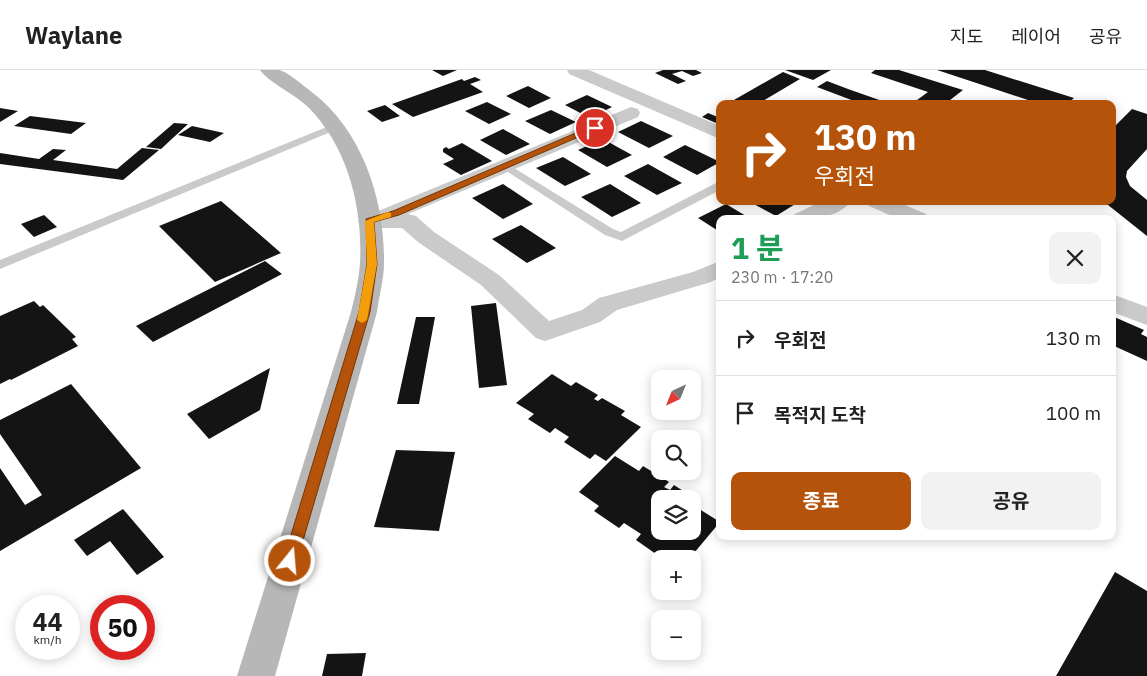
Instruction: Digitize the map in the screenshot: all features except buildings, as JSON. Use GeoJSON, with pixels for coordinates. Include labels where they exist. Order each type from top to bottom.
{"type":"FeatureCollection","features":[{"type":"Feature","properties":{"kind":"main road"},"geometry":{"type":"LineString","coordinates":[[256,676],[364,312],[372,264],[368,202],[349,150],[316,104],[268,70]]}},
{"type":"Feature","properties":{"kind":"street"},"geometry":{"type":"LineString","coordinates":[[575,70],[716,131]]}},
{"type":"Feature","properties":{"kind":"street"},"geometry":{"type":"LineString","coordinates":[[369,221],[396,213],[630,113]]}},
{"type":"Feature","properties":{"kind":"street"},"geometry":{"type":"LineString","coordinates":[[811,215],[832,205]]}},
{"type":"Feature","properties":{"kind":"street"},"geometry":{"type":"LineString","coordinates":[[886,205],[909,215]]}},
{"type":"Feature","properties":{"kind":"street"},"geometry":{"type":"LineString","coordinates":[[369,221],[408,221],[426,237],[490,280],[545,332],[591,316],[608,304],[702,277],[716,270]]}},
{"type":"Feature","properties":{"kind":"street"},"geometry":{"type":"LineString","coordinates":[[1116,304],[1147,317]]}},
{"type":"Feature","properties":{"kind":"lane"},"geometry":{"type":"LineString","coordinates":[[0,265],[334,127]]}},
{"type":"Feature","properties":{"kind":"lane"},"geometry":{"type":"LineString","coordinates":[[506,166],[609,232],[622,237],[716,187]]}},
{"type":"Feature","properties":{"kind":"slow traffic"},"geometry":{"type":"LineString","coordinates":[[362,320],[372,264],[369,221],[388,215]]}},
{"type":"Feature","properties":{"kind":"route"},"geometry":{"type":"LineString","coordinates":[[290,561],[364,312],[372,264],[369,221],[396,213],[595,128]]}}]}
